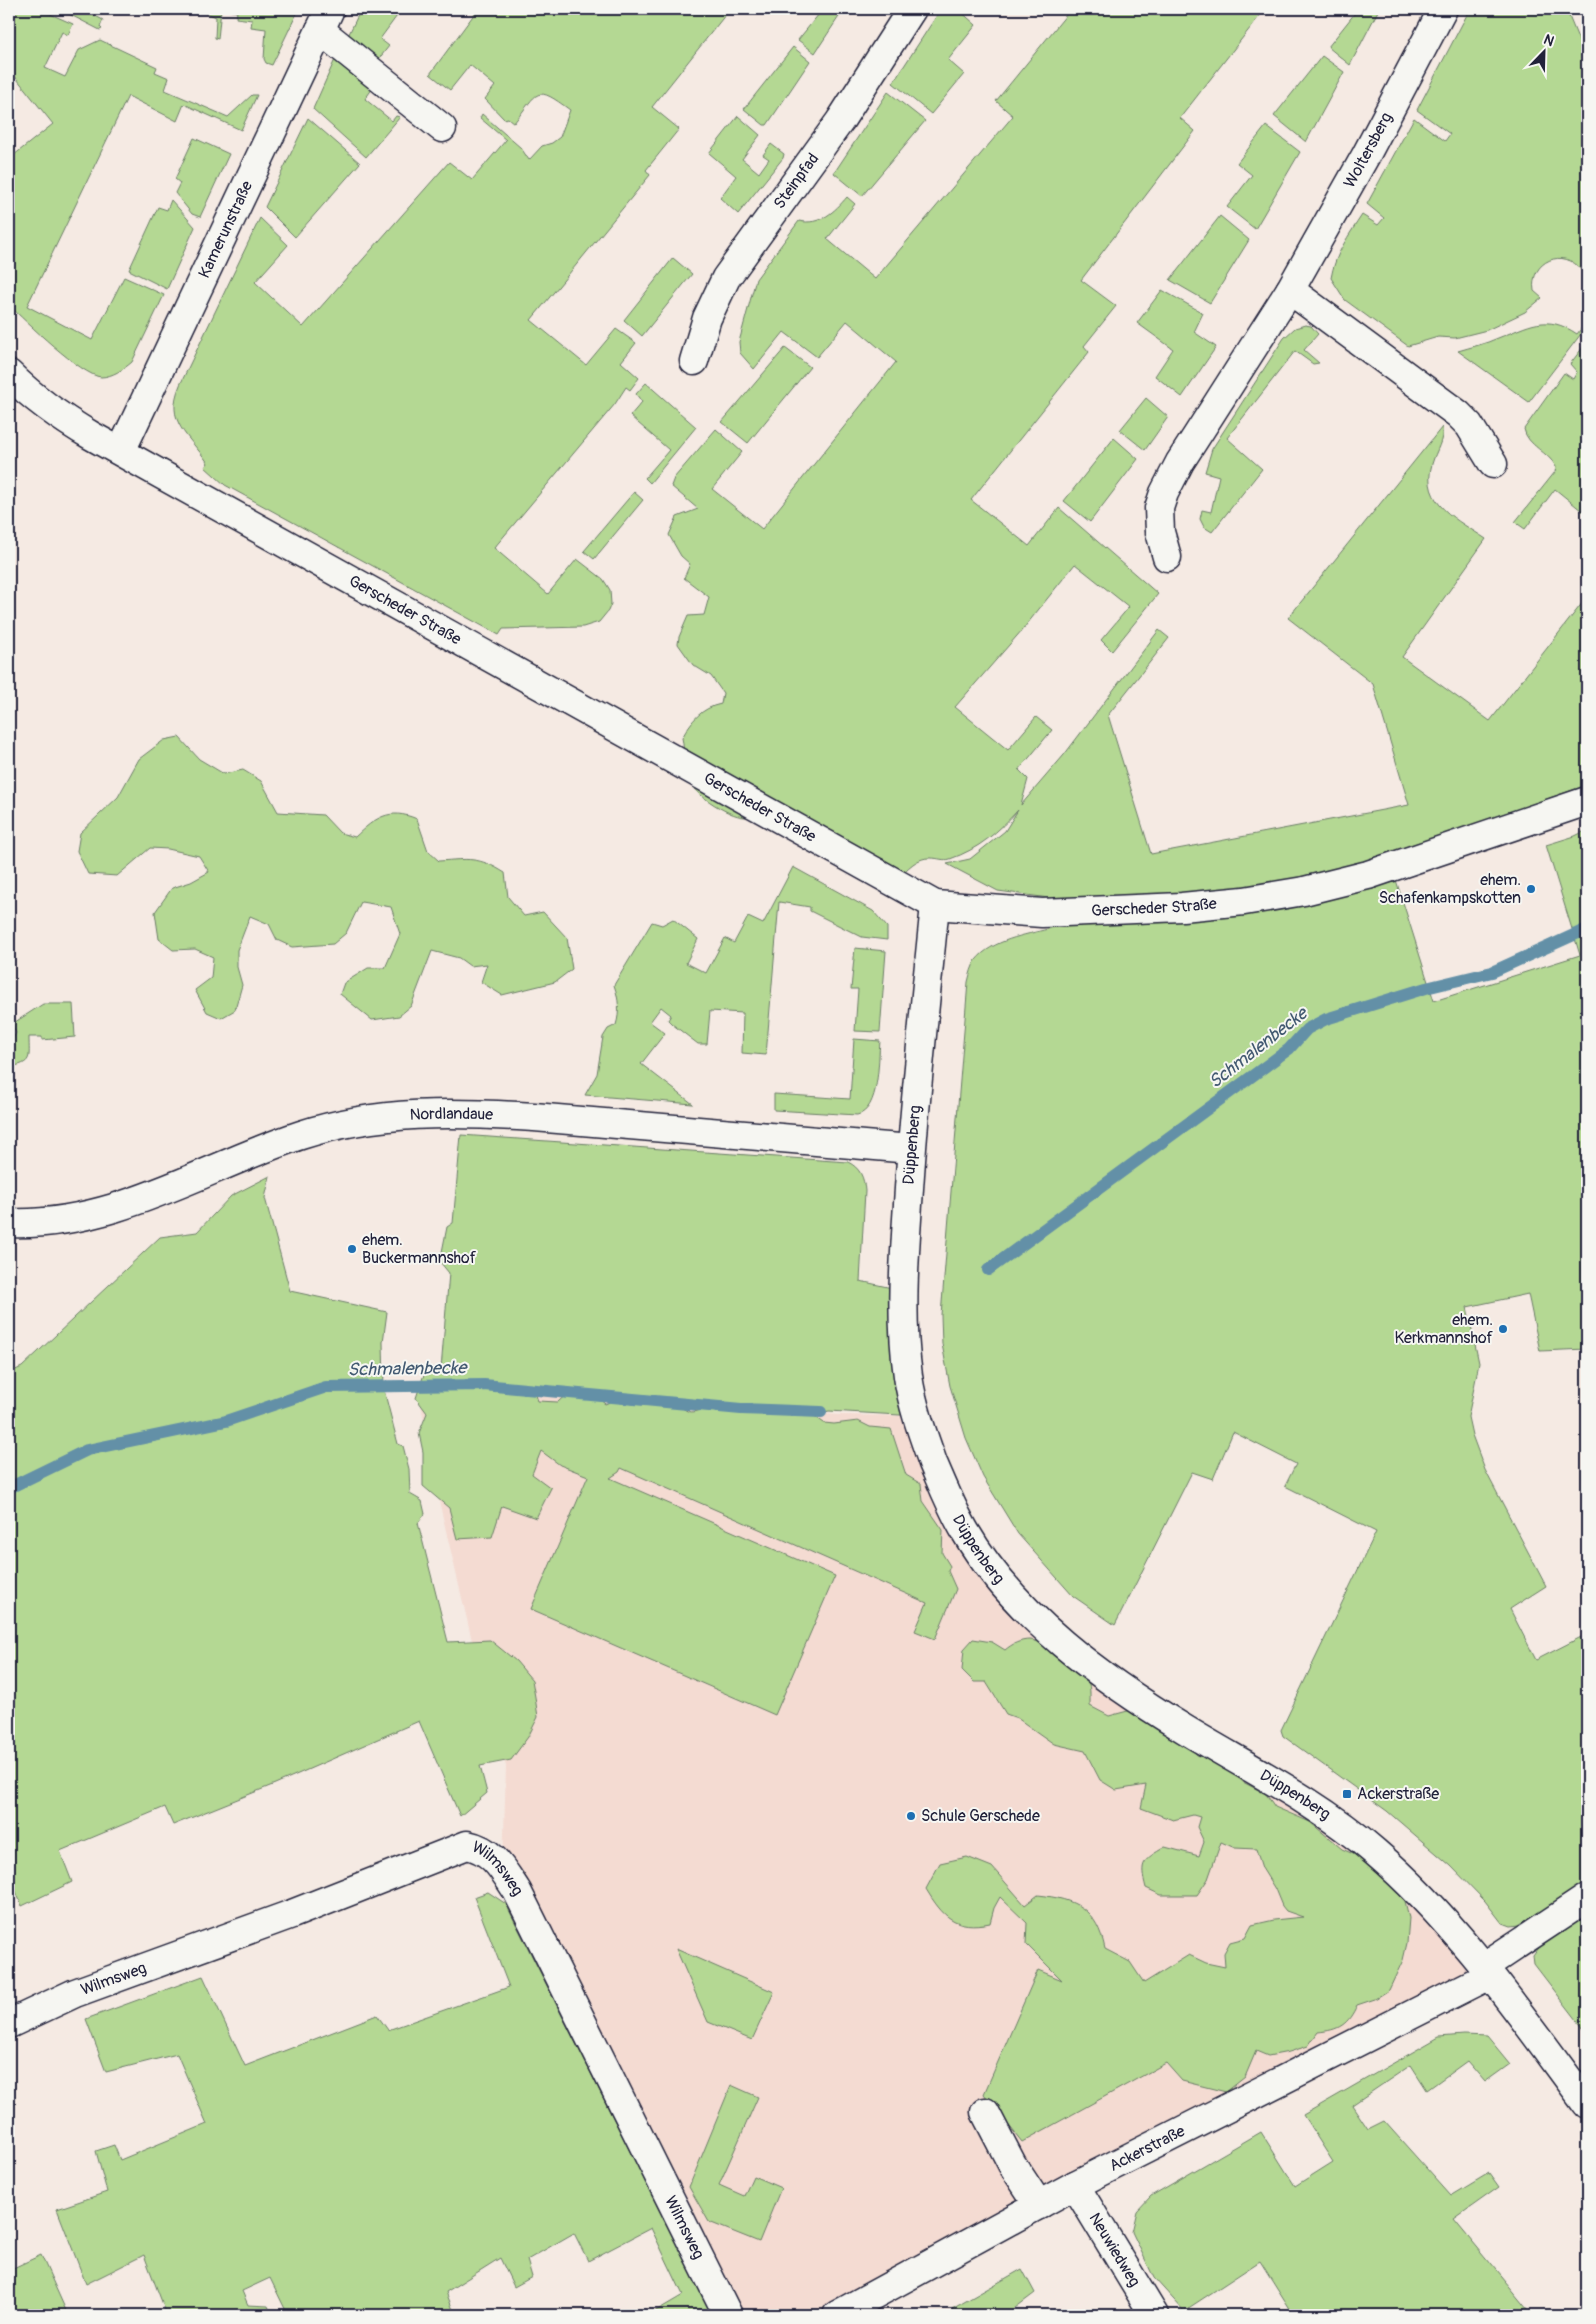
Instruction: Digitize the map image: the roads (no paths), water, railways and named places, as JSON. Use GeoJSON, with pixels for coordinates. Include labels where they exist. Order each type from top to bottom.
{"type":"FeatureCollection","features":[{"type":"Feature","properties":{"kind":"street","name":"Steinpfad"},"geometry":{"type":"LineString","coordinates":[[694,361],[707,318],[726,278],[840,121],[912,9]]}},
{"type":"Feature","properties":{"kind":"street","name":"Woltersberg"},"geometry":{"type":"LineString","coordinates":[[1167,556],[1160,532],[1159,508],[1164,492],[1185,454],[1290,290],[1366,156],[1443,9]]}},
{"type":"Feature","properties":{"kind":"street"},"geometry":{"type":"LineString","coordinates":[[325,19],[442,128]]}},
{"type":"Feature","properties":{"kind":"street","name":"Kamerunstraße"},"geometry":{"type":"LineString","coordinates":[[121,451],[325,19]]}},
{"type":"Feature","properties":{"kind":"street"},"geometry":{"type":"LineString","coordinates":[[1290,290],[1458,414],[1469,425],[1493,464]]}},
{"type":"Feature","properties":{"kind":"street","name":"Gerscheder Straße"},"geometry":{"type":"LineString","coordinates":[[15,387],[63,419],[935,905],[1042,913],[1182,907],[1244,901],[1304,891],[1368,875],[1587,801]]}},
{"type":"Feature","properties":{"kind":"street","name":"Düppenberg"},"geometry":{"type":"LineString","coordinates":[[935,905],[911,1149],[902,1299],[909,1380],[925,1441],[949,1499],[966,1533],[991,1569],[1052,1633],[1086,1663],[1181,1727],[1306,1802],[1374,1850],[1438,1915],[1487,1971],[1583,2089]]}},
{"type":"Feature","properties":{"kind":"street","name":"Nordlandaue"},"geometry":{"type":"LineString","coordinates":[[9,1223],[73,1219],[113,1209],[148,1198],[301,1135],[335,1125],[376,1117],[400,1115],[470,1114],[534,1117],[911,1149]]}},
{"type":"Feature","properties":{"kind":"street","name":"Wilmsweg"},"geometry":{"type":"LineString","coordinates":[[9,2024],[75,1993],[292,1914],[467,1845],[481,1848],[493,1857],[517,1890],[728,2315]]}},
{"type":"Feature","properties":{"kind":"street"},"geometry":{"type":"LineString","coordinates":[[1487,1971],[1587,1898]]}},
{"type":"Feature","properties":{"kind":"street","name":"Ackerstraße"},"geometry":{"type":"LineString","coordinates":[[837,2315],[1075,2185],[1487,1971]]}},
{"type":"Feature","properties":{"kind":"street"},"geometry":{"type":"LineString","coordinates":[[984,2112],[1012,2164],[1039,2206]]}},
{"type":"Feature","properties":{"kind":"street","name":"Neuwiedweg"},"geometry":{"type":"LineString","coordinates":[[1075,2185],[1154,2315]]}},
{"type":"Feature","properties":{"kind":"waterway","name":"Schmalenbecke"},"geometry":{"type":"LineString","coordinates":[[988,1270],[1289,1049],[1307,1029],[1326,1019],[1426,988],[1492,972],[1587,929]]}},
{"type":"Feature","properties":{"kind":"waterway","name":"Schmalenbecke"},"geometry":{"type":"LineString","coordinates":[[9,1488],[87,1450],[226,1421],[326,1387],[484,1385],[741,1409],[821,1412]]}},
{"type":"Feature","properties":{"kind":"place","name":"ehem. Schafenkampskotten"},"geometry":{"type":"Point","coordinates":[1531,889]}},
{"type":"Feature","properties":{"kind":"place","name":"ehem. Buckermannshof"},"geometry":{"type":"Point","coordinates":[352,1249]}},
{"type":"Feature","properties":{"kind":"place","name":"ehem. Kerkmannshof"},"geometry":{"type":"Point","coordinates":[1503,1329]}},
{"type":"Feature","properties":{"kind":"place","name":"Ackerstraße"},"geometry":{"type":"Point","coordinates":[1347,1794]}},
{"type":"Feature","properties":{"kind":"place","name":"Schule Gerschede"},"geometry":{"type":"Point","coordinates":[911,1816]}}]}
